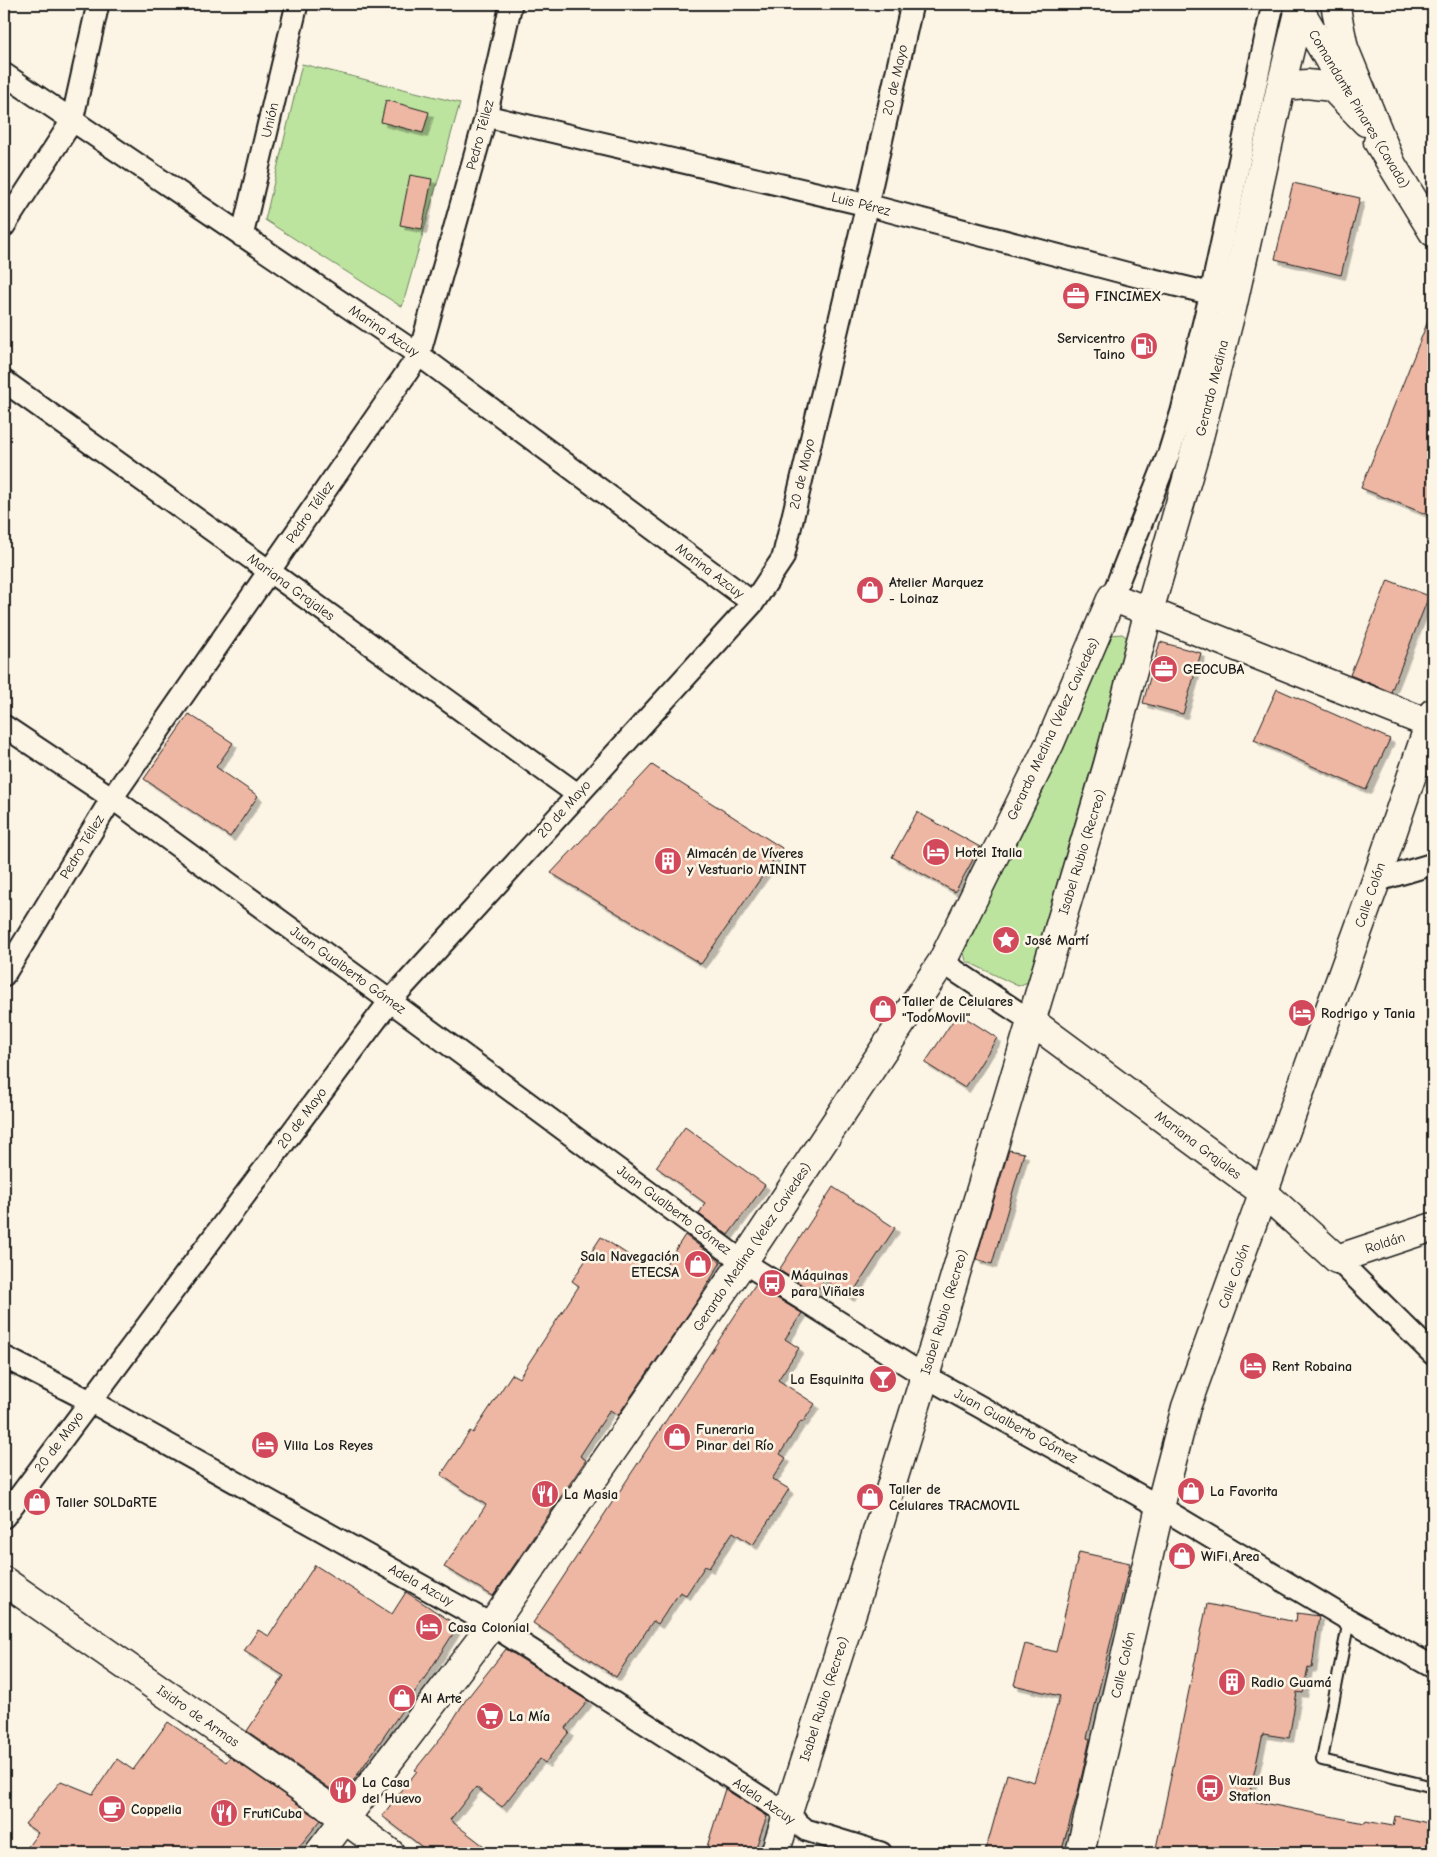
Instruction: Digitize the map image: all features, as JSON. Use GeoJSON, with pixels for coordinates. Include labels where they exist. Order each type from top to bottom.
{"type":"FeatureCollection","features":[{"type":"Feature","properties":{"kind":"main road"},"geometry":{"type":"LineString","coordinates":[[1335,4],[1344,48],[1391,163]]}},
{"type":"Feature","properties":{"kind":"main road","name":"Gerardo Medina"},"geometry":{"type":"LineString","coordinates":[[1107,768],[1149,611],[1197,444],[1222,296],[1281,86],[1299,6]]}},
{"type":"Feature","properties":{"kind":"main road","name":"Comandante Pinares (Cavada)"},"geometry":{"type":"LineString","coordinates":[[1299,6],[1366,122],[1433,232]]}},
{"type":"Feature","properties":{"kind":"main road"},"geometry":{"type":"LineString","coordinates":[[1281,86],[1307,84],[1332,87],[1366,122]]}},
{"type":"Feature","properties":{"kind":"main road"},"geometry":{"type":"LineString","coordinates":[[1112,597],[1432,718]]}},
{"type":"Feature","properties":{"kind":"main road","name":"Gerardo Medina (Velez Caviedes)"},"geometry":{"type":"LineString","coordinates":[[319,1853],[492,1625],[743,1262],[942,962],[1050,743],[1112,597]]}},
{"type":"Feature","properties":{"kind":"main road","name":"Calle Colón"},"geometry":{"type":"LineString","coordinates":[[1080,1853],[1160,1507],[1186,1407],[1376,881],[1432,718]]}},
{"type":"Feature","properties":{"kind":"main road","name":"Isabel Rubio (Recreo)"},"geometry":{"type":"LineString","coordinates":[[775,1853],[925,1376],[1107,768]]}},
{"type":"Feature","properties":{"kind":"main road","name":"Mariana Grajales"},"geometry":{"type":"LineString","coordinates":[[1032,1021],[1264,1193],[1337,1259]]}},
{"type":"Feature","properties":{"kind":"main road","name":"Roldán"},"geometry":{"type":"LineString","coordinates":[[1337,1259],[1433,1227]]}},
{"type":"Feature","properties":{"kind":"main road","name":"Isidro de Armas"},"geometry":{"type":"LineString","coordinates":[[4,1582],[346,1819],[390,1853]]}},
{"type":"Feature","properties":{"kind":"street"},"geometry":{"type":"LineString","coordinates":[[4,226],[72,121],[98,4]]}},
{"type":"Feature","properties":{"kind":"street","name":"Unión"},"geometry":{"type":"LineString","coordinates":[[242,236],[297,4]]}},
{"type":"Feature","properties":{"kind":"street","name":"Pedro Téllez"},"geometry":{"type":"LineString","coordinates":[[4,975],[112,798],[419,355],[486,116],[511,4]]}},
{"type":"Feature","properties":{"kind":"street","name":"20 de Mayo"},"geometry":{"type":"LineString","coordinates":[[4,1517],[390,1001],[753,603],[782,558],[867,205],[912,4]]}},
{"type":"Feature","properties":{"kind":"street","name":"Gerardo Medina"},"geometry":{"type":"LineString","coordinates":[[1112,597],[1169,453],[1222,296],[1273,4]]}},
{"type":"Feature","properties":{"kind":"street","name":"Marina Azcuy"},"geometry":{"type":"LineString","coordinates":[[4,74],[419,355],[753,603]]}},
{"type":"Feature","properties":{"kind":"street","name":"Luis Pérez"},"geometry":{"type":"LineString","coordinates":[[486,116],[867,205],[1136,276],[1222,296]]}},
{"type":"Feature","properties":{"kind":"street","name":"Mariana Grajales"},"geometry":{"type":"LineString","coordinates":[[4,381],[577,794]]}},
{"type":"Feature","properties":{"kind":"street","name":"Juan Gualberto Gómez"},"geometry":{"type":"LineString","coordinates":[[4,726],[112,798],[743,1262],[925,1376],[1160,1507],[1349,1620],[1433,1667]]}},
{"type":"Feature","properties":{"kind":"street"},"geometry":{"type":"LineString","coordinates":[[1376,881],[1433,864]]}},
{"type":"Feature","properties":{"kind":"street","name":"Mariana Grajales"},"geometry":{"type":"LineString","coordinates":[[942,962],[1032,1021]]}},
{"type":"Feature","properties":{"kind":"street","name":"Mariana Grajales"},"geometry":{"type":"LineString","coordinates":[[1337,1259],[1433,1354]]}},
{"type":"Feature","properties":{"kind":"street","name":"Adela Azcuy"},"geometry":{"type":"LineString","coordinates":[[4,1356],[90,1401],[492,1625],[787,1814],[806,1830],[881,1853]]}},
{"type":"Feature","properties":{"kind":"lane"},"geometry":{"type":"LineString","coordinates":[[1349,1620],[1322,1760],[1433,1786]]}},
{"type":"Feature","properties":{"kind":"green space"},"geometry":{"type":"Polygon","coordinates":[[[302,64],[460,103],[402,307],[265,220],[302,64]]]}},
{"type":"Feature","properties":{"kind":"green space"},"geometry":{"type":"Polygon","coordinates":[[[1122,634],[1129,639],[1028,982],[1018,986],[966,961],[964,953],[1110,635],[1122,634]]]}},
{"type":"Feature","properties":{"kind":"building"},"geometry":{"type":"Polygon","coordinates":[[[386,100],[429,112],[423,133],[381,122],[386,100]]]}},
{"type":"Feature","properties":{"kind":"building"},"geometry":{"type":"Polygon","coordinates":[[[410,175],[432,179],[422,229],[400,225],[410,175]]]}},
{"type":"Feature","properties":{"kind":"building"},"geometry":{"type":"Polygon","coordinates":[[[1293,183],[1360,198],[1341,275],[1275,259],[1293,183]]]}},
{"type":"Feature","properties":{"kind":"building"},"geometry":{"type":"Polygon","coordinates":[[[1433,311],[1433,517],[1361,488],[1433,311]]]}},
{"type":"Feature","properties":{"kind":"building"},"geometry":{"type":"Polygon","coordinates":[[[1388,580],[1429,596],[1391,692],[1350,675],[1388,580]]]}},
{"type":"Feature","properties":{"kind":"building"},"geometry":{"type":"Polygon","coordinates":[[[1160,642],[1201,653],[1183,714],[1143,703],[1160,642]]]}},
{"type":"Feature","properties":{"kind":"building"},"geometry":{"type":"Polygon","coordinates":[[[1277,689],[1390,739],[1366,790],[1254,740],[1277,689]]]}},
{"type":"Feature","properties":{"kind":"building"},"geometry":{"type":"Polygon","coordinates":[[[189,714],[233,743],[216,767],[258,796],[230,837],[144,779],[189,714]]]}},
{"type":"Feature","properties":{"kind":"building","name":"Almacén de Víveres y Vestuario MININT"},"geometry":{"type":"Polygon","coordinates":[[[652,765],[782,848],[701,964],[551,873],[652,765]]]}},
{"type":"Feature","properties":{"kind":"building","name":"Hotel Italia"},"geometry":{"type":"Polygon","coordinates":[[[917,812],[980,847],[955,892],[892,857],[917,812]]]}},
{"type":"Feature","properties":{"kind":"building"},"geometry":{"type":"Polygon","coordinates":[[[958,1013],[997,1038],[965,1088],[925,1063],[958,1013]]]}},
{"type":"Feature","properties":{"kind":"building"},"geometry":{"type":"Polygon","coordinates":[[[685,1127],[765,1185],[728,1235],[699,1214],[705,1203],[656,1167],[685,1127]]]}},
{"type":"Feature","properties":{"kind":"building"},"geometry":{"type":"Polygon","coordinates":[[[1009,1150],[1024,1153],[992,1264],[976,1259],[1009,1150]]]}},
{"type":"Feature","properties":{"kind":"building"},"geometry":{"type":"Polygon","coordinates":[[[833,1187],[895,1228],[850,1297],[824,1280],[815,1293],[779,1270],[833,1187]]]}},
{"type":"Feature","properties":{"kind":"building"},"geometry":{"type":"Polygon","coordinates":[[[685,1235],[721,1262],[698,1300],[618,1415],[610,1410],[580,1456],[586,1460],[493,1596],[444,1567],[486,1505],[441,1475],[470,1431],[473,1433],[512,1374],[519,1378],[579,1286],[572,1281],[601,1237],[659,1275],[685,1235]]]}},
{"type":"Feature","properties":{"kind":"building"},"geometry":{"type":"Polygon","coordinates":[[[755,1285],[802,1313],[785,1339],[799,1348],[778,1380],[815,1404],[803,1422],[801,1421],[780,1454],[786,1458],[772,1479],[789,1489],[753,1545],[733,1532],[709,1568],[705,1566],[686,1595],[680,1592],[658,1624],[653,1621],[616,1677],[533,1623],[755,1285]]]}},
{"type":"Feature","properties":{"kind":"building"},"geometry":{"type":"Polygon","coordinates":[[[1079,1552],[1130,1563],[1087,1738],[1090,1739],[1078,1792],[1061,1853],[985,1853],[1007,1774],[1034,1782],[1060,1696],[1014,1685],[1025,1644],[1056,1652],[1079,1552]]]}},
{"type":"Feature","properties":{"kind":"building"},"geometry":{"type":"Polygon","coordinates":[[[315,1565],[392,1614],[406,1592],[458,1626],[430,1670],[342,1797],[247,1731],[284,1676],[244,1651],[258,1630],[269,1636],[315,1565]]]}},
{"type":"Feature","properties":{"kind":"building"},"geometry":{"type":"Polygon","coordinates":[[[1207,1604],[1296,1622],[1297,1613],[1319,1616],[1312,1668],[1308,1667],[1303,1693],[1297,1692],[1289,1738],[1263,1734],[1248,1800],[1365,1823],[1365,1821],[1393,1826],[1395,1816],[1433,1824],[1433,1853],[1155,1853],[1207,1604]]]}},
{"type":"Feature","properties":{"kind":"building"},"geometry":{"type":"Polygon","coordinates":[[[506,1649],[588,1701],[565,1729],[569,1732],[545,1763],[540,1759],[502,1807],[476,1787],[450,1820],[493,1853],[430,1853],[382,1816],[446,1731],[465,1701],[506,1649]]]}},
{"type":"Feature","properties":{"kind":"building"},"geometry":{"type":"Polygon","coordinates":[[[168,1722],[226,1762],[230,1757],[321,1820],[294,1853],[23,1853],[38,1833],[25,1824],[61,1781],[93,1794],[117,1759],[133,1770],[168,1722]]]}},
{"type":"Feature","properties":{"kind":"building"},"geometry":{"type":"Polygon","coordinates":[[[725,1789],[767,1816],[754,1853],[705,1853],[725,1789]]]}},
{"type":"Feature","properties":{"kind":"place","name":"FINCIMEX"},"geometry":{"type":"Point","coordinates":[1076,296]}},
{"type":"Feature","properties":{"kind":"place","name":"Servicentro Taino"},"geometry":{"type":"Point","coordinates":[1144,346]}},
{"type":"Feature","properties":{"kind":"place","name":"Atelier Marquez - Loinaz"},"geometry":{"type":"Point","coordinates":[870,590]}},
{"type":"Feature","properties":{"kind":"place","name":"GEOCUBA"},"geometry":{"type":"Point","coordinates":[1164,669]}},
{"type":"Feature","properties":{"kind":"place","name":"Hotel Italia"},"geometry":{"type":"Point","coordinates":[936,852]}},
{"type":"Feature","properties":{"kind":"place","name":"Almacén de Víveres y Vestuario MININT"},"geometry":{"type":"Point","coordinates":[668,861]}},
{"type":"Feature","properties":{"kind":"place","name":"José Martí"},"geometry":{"type":"Point","coordinates":[1006,940]}},
{"type":"Feature","properties":{"kind":"place","name":"Taller de Celulares \"TodoMovil\""},"geometry":{"type":"Point","coordinates":[883,1009]}},
{"type":"Feature","properties":{"kind":"place","name":"Rodrigo y Tania"},"geometry":{"type":"Point","coordinates":[1302,1013]}},
{"type":"Feature","properties":{"kind":"place","name":"Sala Navegación ETECSA"},"geometry":{"type":"Point","coordinates":[698,1264]}},
{"type":"Feature","properties":{"kind":"place","name":"Máquinas para Viñales"},"geometry":{"type":"Point","coordinates":[772,1283]}},
{"type":"Feature","properties":{"kind":"place","name":"Rent Robaina"},"geometry":{"type":"Point","coordinates":[1253,1366]}},
{"type":"Feature","properties":{"kind":"place","name":"La Esquinita"},"geometry":{"type":"Point","coordinates":[883,1379]}},
{"type":"Feature","properties":{"kind":"place","name":"Funeraria Pinar del Río"},"geometry":{"type":"Point","coordinates":[677,1437]}},
{"type":"Feature","properties":{"kind":"place","name":"Villa Los Reyes"},"geometry":{"type":"Point","coordinates":[265,1445]}},
{"type":"Feature","properties":{"kind":"place","name":"La Favorita"},"geometry":{"type":"Point","coordinates":[1191,1491]}},
{"type":"Feature","properties":{"kind":"place","name":"La Masia"},"geometry":{"type":"Point","coordinates":[545,1494]}},
{"type":"Feature","properties":{"kind":"place","name":"Taller de Celulares TRACMOVIL"},"geometry":{"type":"Point","coordinates":[870,1497]}},
{"type":"Feature","properties":{"kind":"place","name":"Taller SOLDaRTE"},"geometry":{"type":"Point","coordinates":[37,1502]}},
{"type":"Feature","properties":{"kind":"place","name":"WiFi Area"},"geometry":{"type":"Point","coordinates":[1182,1556]}},
{"type":"Feature","properties":{"kind":"place","name":"Casa Colonial"},"geometry":{"type":"Point","coordinates":[429,1627]}},
{"type":"Feature","properties":{"kind":"place","name":"Radio Guamá"},"geometry":{"type":"Point","coordinates":[1232,1682]}},
{"type":"Feature","properties":{"kind":"place","name":"Al Arte"},"geometry":{"type":"Point","coordinates":[402,1698]}},
{"type":"Feature","properties":{"kind":"place","name":"La Mía"},"geometry":{"type":"Point","coordinates":[490,1716]}},
{"type":"Feature","properties":{"kind":"place","name":"Viazul Bus Station"},"geometry":{"type":"Point","coordinates":[1210,1788]}},
{"type":"Feature","properties":{"kind":"place","name":"La Casa del Huevo"},"geometry":{"type":"Point","coordinates":[343,1790]}},
{"type":"Feature","properties":{"kind":"place","name":"Coppelia"},"geometry":{"type":"Point","coordinates":[112,1809]}},
{"type":"Feature","properties":{"kind":"place","name":"FrutiCuba"},"geometry":{"type":"Point","coordinates":[224,1813]}}]}
